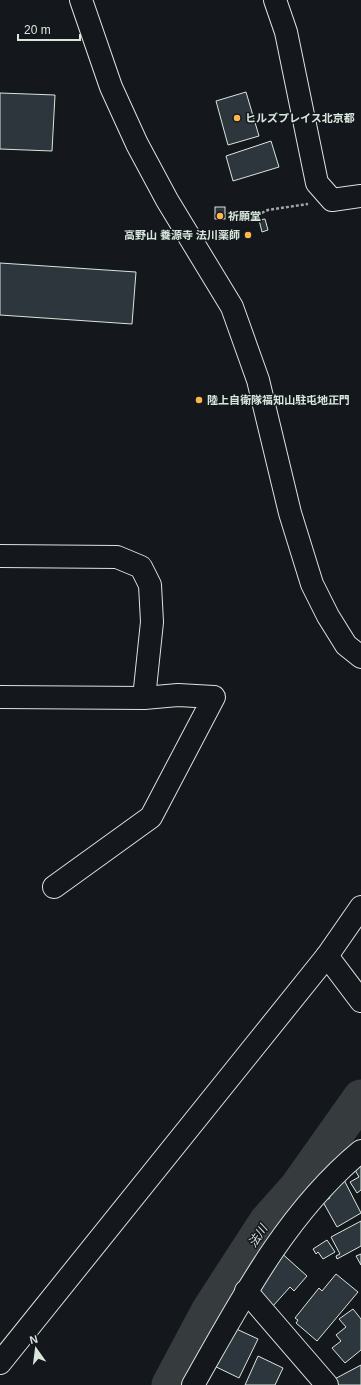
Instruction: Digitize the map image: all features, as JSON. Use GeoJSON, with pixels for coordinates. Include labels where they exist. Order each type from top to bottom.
{"type":"FeatureCollection","features":[{"type":"Feature","properties":{"kind":"street"},"geometry":{"type":"LineString","coordinates":[[81,0],[111,87],[138,144],[167,200],[232,307],[258,380],[290,513],[312,584],[328,616],[346,645],[361,657]]}},
{"type":"Feature","properties":{"kind":"street"},"geometry":{"type":"LineString","coordinates":[[275,0],[286,32],[317,183],[332,200],[361,196]]}},
{"type":"Feature","properties":{"kind":"street"},"geometry":{"type":"LineString","coordinates":[[0,556],[117,557],[141,566],[150,585],[152,622],[144,698]]}},
{"type":"Feature","properties":{"kind":"street"},"geometry":{"type":"LineString","coordinates":[[0,697],[144,698],[178,695],[214,697],[151,817],[54,887]]}},
{"type":"Feature","properties":{"kind":"street"},"geometry":{"type":"LineString","coordinates":[[0,1363],[328,956],[361,907]]}},
{"type":"Feature","properties":{"kind":"street"},"geometry":{"type":"LineString","coordinates":[[328,956],[361,1001]]}},
{"type":"Feature","properties":{"kind":"street"},"geometry":{"type":"LineString","coordinates":[[193,1385],[246,1291],[307,1204],[361,1152]]}},
{"type":"Feature","properties":{"kind":"street"},"geometry":{"type":"LineString","coordinates":[[246,1291],[327,1385]]}},
{"type":"Feature","properties":{"kind":"path"},"geometry":{"type":"LineString","coordinates":[[227,213],[259,214],[268,210],[332,200]]}},
{"type":"Feature","properties":{"kind":"building","name":"ヒルズプレイス北京都"},"geometry":{"type":"Polygon","coordinates":[[[246,92],[259,136],[228,145],[216,101],[246,92]]]}},
{"type":"Feature","properties":{"kind":"building"},"geometry":{"type":"Polygon","coordinates":[[[0,93],[55,95],[52,151],[0,149],[0,93]]]}},
{"type":"Feature","properties":{"kind":"building","name":"ヒルズプレイス北京都"},"geometry":{"type":"Polygon","coordinates":[[[271,141],[279,167],[233,181],[226,156],[271,141]]]}},
{"type":"Feature","properties":{"kind":"building"},"geometry":{"type":"Polygon","coordinates":[[[215,207],[225,207],[225,219],[215,219],[215,207]]]}},
{"type":"Feature","properties":{"kind":"building"},"geometry":{"type":"Polygon","coordinates":[[[265,219],[268,230],[262,232],[259,220],[265,219]]]}},
{"type":"Feature","properties":{"kind":"building"},"geometry":{"type":"Polygon","coordinates":[[[0,263],[136,272],[132,324],[0,315],[0,263]]]}},
{"type":"Feature","properties":{"kind":"building"},"geometry":{"type":"Polygon","coordinates":[[[361,1166],[361,1190],[357,1193],[350,1182],[359,1177],[355,1170],[361,1166]]]}},
{"type":"Feature","properties":{"kind":"building"},"geometry":{"type":"Polygon","coordinates":[[[342,1176],[361,1213],[337,1227],[323,1202],[330,1198],[323,1187],[342,1176]]]}},
{"type":"Feature","properties":{"kind":"building"},"geometry":{"type":"Polygon","coordinates":[[[361,1221],[361,1246],[337,1259],[336,1256],[340,1254],[331,1237],[361,1221]]]}},
{"type":"Feature","properties":{"kind":"building"},"geometry":{"type":"Polygon","coordinates":[[[327,1240],[335,1252],[323,1259],[318,1252],[316,1254],[313,1249],[327,1240]]]}},
{"type":"Feature","properties":{"kind":"building"},"geometry":{"type":"Polygon","coordinates":[[[278,1250],[307,1276],[294,1291],[290,1287],[273,1306],[248,1283],[278,1250]]]}},
{"type":"Feature","properties":{"kind":"building"},"geometry":{"type":"Polygon","coordinates":[[[361,1254],[361,1265],[356,1256],[361,1254]]]}},
{"type":"Feature","properties":{"kind":"building"},"geometry":{"type":"Polygon","coordinates":[[[336,1274],[358,1292],[317,1341],[296,1323],[298,1320],[295,1318],[319,1288],[322,1291],[336,1274]]]}},
{"type":"Feature","properties":{"kind":"building"},"geometry":{"type":"Polygon","coordinates":[[[353,1309],[361,1319],[361,1350],[345,1363],[332,1348],[341,1341],[336,1335],[346,1327],[339,1319],[353,1309]]]}},
{"type":"Feature","properties":{"kind":"building"},"geometry":{"type":"Polygon","coordinates":[[[230,1326],[258,1339],[239,1378],[206,1362],[230,1326]]]}},
{"type":"Feature","properties":{"kind":"building"},"geometry":{"type":"Polygon","coordinates":[[[258,1356],[283,1368],[275,1385],[245,1385],[258,1356]]]}},
{"type":"Feature","properties":{"kind":"building"},"geometry":{"type":"Polygon","coordinates":[[[361,1365],[361,1385],[331,1385],[329,1382],[361,1365]]]}},
{"type":"Feature","properties":{"kind":"waterway","name":"法川"},"geometry":{"type":"LineString","coordinates":[[170,1385],[210,1310],[267,1222],[298,1187],[361,1098]]}},
{"type":"Feature","properties":{"kind":"place","name":"ヒルズプレイス北京都"},"geometry":{"type":"Point","coordinates":[237,118]}},
{"type":"Feature","properties":{"kind":"place","name":"祈願堂"},"geometry":{"type":"Point","coordinates":[220,216]}},
{"type":"Feature","properties":{"kind":"place","name":"高野山 養源寺 法川薬師"},"geometry":{"type":"Point","coordinates":[248,235]}},
{"type":"Feature","properties":{"kind":"place","name":"陸上自衛隊福知山駐屯地正門"},"geometry":{"type":"Point","coordinates":[199,400]}}]}
